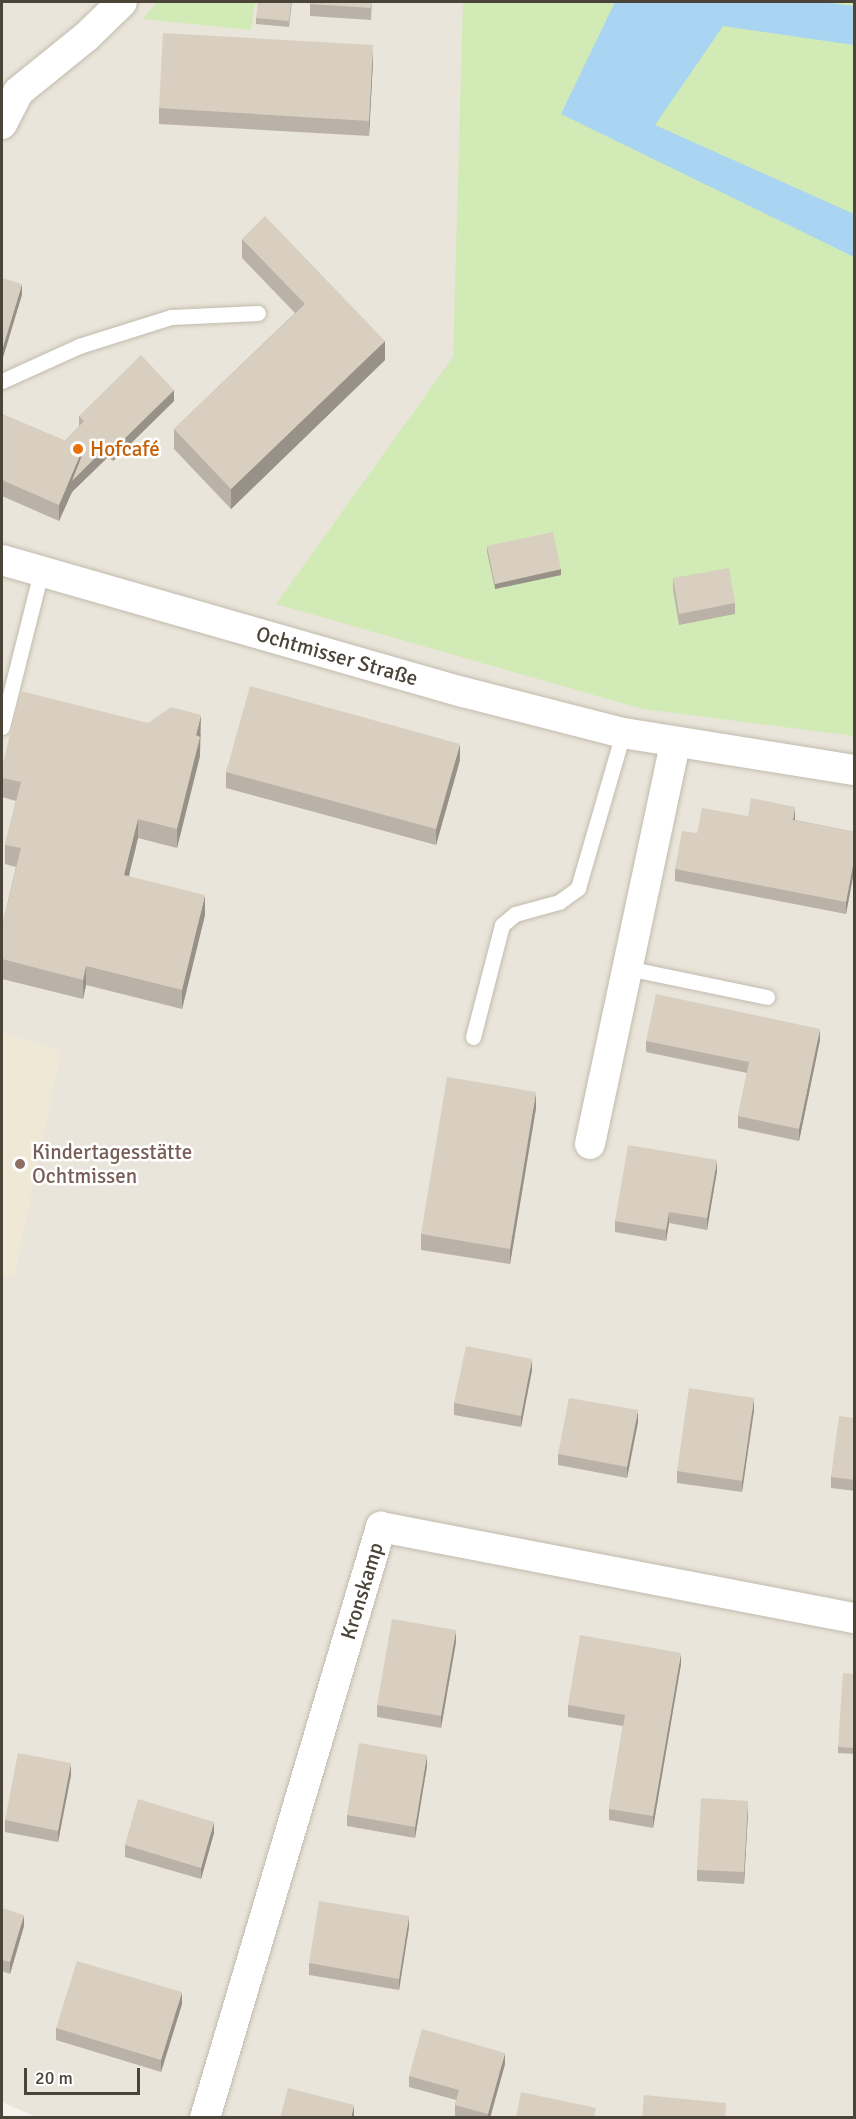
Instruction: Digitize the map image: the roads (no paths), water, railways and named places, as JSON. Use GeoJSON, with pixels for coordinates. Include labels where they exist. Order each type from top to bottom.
{"type":"FeatureCollection","features":[{"type":"Feature","properties":{"kind":"street"},"geometry":{"type":"LineString","coordinates":[[2,124],[10,84],[86,37],[122,2]]}},
{"type":"Feature","properties":{"kind":"street","name":"Ochtmisser Straße"},"geometry":{"type":"LineString","coordinates":[[2,560],[462,692],[623,733],[855,770]]}},
{"type":"Feature","properties":{"kind":"street"},"geometry":{"type":"LineString","coordinates":[[590,1144],[675,743]]}},
{"type":"Feature","properties":{"kind":"street","name":"Kronskamp"},"geometry":{"type":"LineString","coordinates":[[205,2118],[381,1527],[855,1618]]}},
{"type":"Feature","properties":{"kind":"lane"},"geometry":{"type":"LineString","coordinates":[[2,381],[80,346],[171,317],[258,313]]}},
{"type":"Feature","properties":{"kind":"lane"},"geometry":{"type":"LineString","coordinates":[[2,727],[41,572]]}},
{"type":"Feature","properties":{"kind":"lane"},"geometry":{"type":"LineString","coordinates":[[473,1037],[502,925],[515,914],[560,902],[578,888],[623,733]]}},
{"type":"Feature","properties":{"kind":"lane"},"geometry":{"type":"LineString","coordinates":[[627,968],[767,997]]}},
{"type":"Feature","properties":{"kind":"water"},"geometry":{"type":"Polygon","coordinates":[[[615,2],[822,2],[854,6],[854,45],[723,26],[655,125],[854,214],[854,257],[561,114],[615,2]]]}},
{"type":"Feature","properties":{"kind":"place","name":"Hofcafé"},"geometry":{"type":"Point","coordinates":[78,449]}},
{"type":"Feature","properties":{"kind":"place","name":"Kindertagesstätte Ochtmissen"},"geometry":{"type":"Point","coordinates":[20,1164]}}]}
